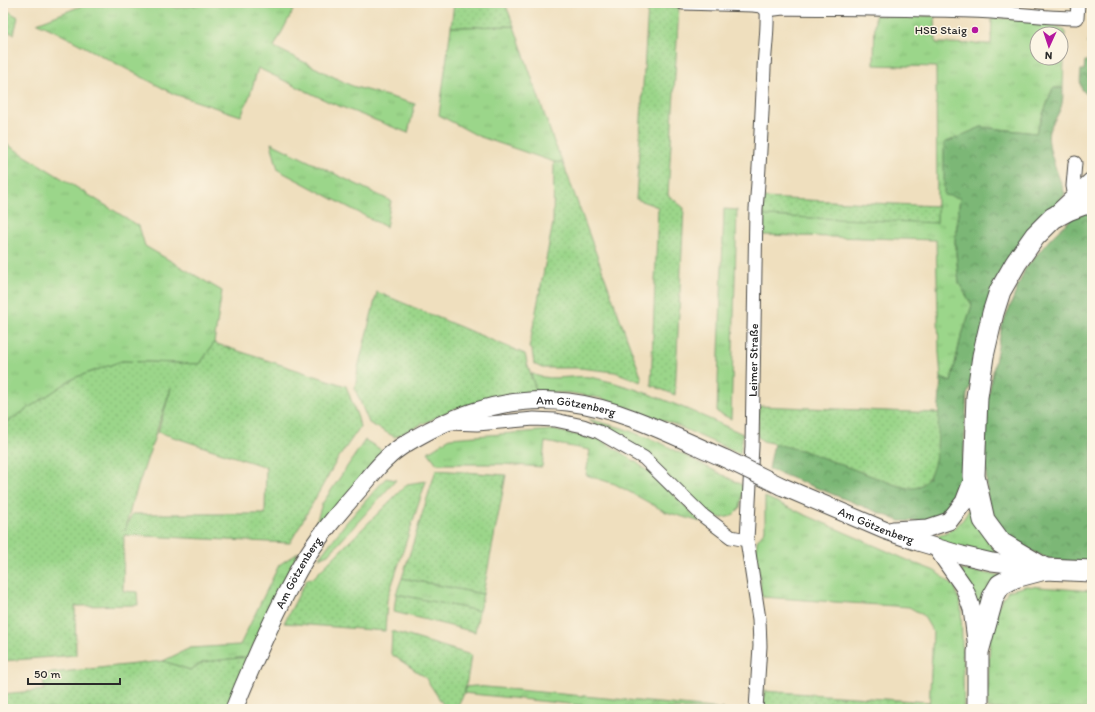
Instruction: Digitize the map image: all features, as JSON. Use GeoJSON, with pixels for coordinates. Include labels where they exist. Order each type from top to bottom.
{"type":"FeatureCollection","features":[{"type":"Feature","properties":{"kind":"main road"},"geometry":{"type":"LineString","coordinates":[[1045,569],[1001,543],[984,520],[974,476],[977,397],[983,356],[993,313],[1000,291],[1016,263],[1035,236],[1053,218],[1084,204],[1083,201],[1092,182]]}},
{"type":"Feature","properties":{"kind":"main road"},"geometry":{"type":"LineString","coordinates":[[978,709],[978,652],[993,597],[1000,585],[1015,577],[1045,569],[1092,572]]}},
{"type":"Feature","properties":{"kind":"street"},"geometry":{"type":"LineString","coordinates":[[683,3],[753,5],[761,6],[767,10],[783,8],[939,10],[994,12],[1058,18],[1077,18],[1078,3]]}},
{"type":"Feature","properties":{"kind":"street","name":"Leimer Straße"},"geometry":{"type":"LineString","coordinates":[[756,709],[760,646],[759,619],[747,540],[752,446],[756,209],[765,46],[768,24],[767,10]]}},
{"type":"Feature","properties":{"kind":"street"},"geometry":{"type":"LineString","coordinates":[[1074,168],[1083,201]]}},
{"type":"Feature","properties":{"kind":"street","name":"Am Götzenberg"},"geometry":{"type":"LineString","coordinates":[[234,709],[258,650],[299,570],[311,550],[343,508],[387,458],[415,438],[445,423],[485,408],[510,403],[542,401],[568,402],[627,416],[726,459],[781,486],[884,530],[936,547],[992,562],[1045,569]]}},
{"type":"Feature","properties":{"kind":"street"},"geometry":{"type":"LineString","coordinates":[[445,423],[477,424],[534,419],[555,420],[583,426],[599,432],[644,458],[702,515],[731,537],[747,540]]}},
{"type":"Feature","properties":{"kind":"street"},"geometry":{"type":"LineString","coordinates":[[884,530],[928,528],[949,521],[964,502],[974,476]]}},
{"type":"Feature","properties":{"kind":"street"},"geometry":{"type":"LineString","coordinates":[[936,547],[964,587],[972,609],[978,652]]}},
{"type":"Feature","properties":{"kind":"green space"},"geometry":{"type":"Polygon","coordinates":[[[89,3],[165,3],[177,8],[196,5],[196,3],[297,3],[274,47],[352,86],[415,104],[408,133],[329,102],[258,68],[250,95],[241,116],[174,94],[37,23],[89,3]]]}},
{"type":"Feature","properties":{"kind":"green space"},"geometry":{"type":"Polygon","coordinates":[[[454,3],[505,3],[514,26],[451,27],[454,3]]]}},
{"type":"Feature","properties":{"kind":"green space"},"geometry":{"type":"Polygon","coordinates":[[[648,6],[679,7],[668,195],[684,208],[675,395],[651,385],[658,207],[636,199],[648,6]]]}},
{"type":"Feature","properties":{"kind":"green space"},"geometry":{"type":"Polygon","coordinates":[[[3,8],[18,17],[14,34],[3,30],[3,8]]]}},
{"type":"Feature","properties":{"kind":"green space"},"geometry":{"type":"Polygon","coordinates":[[[875,15],[935,16],[936,43],[991,44],[992,17],[1051,25],[1054,26],[1029,26],[1029,66],[1064,66],[1063,88],[1053,88],[1036,133],[981,127],[960,198],[955,242],[959,283],[972,305],[960,341],[951,382],[941,378],[936,240],[763,235],[763,216],[937,222],[936,67],[874,65],[875,15]]]}},
{"type":"Feature","properties":{"kind":"green space"},"geometry":{"type":"Polygon","coordinates":[[[514,26],[554,142],[563,163],[554,162],[478,136],[439,115],[451,27],[514,26]]]}},
{"type":"Feature","properties":{"kind":"green space"},"geometry":{"type":"Polygon","coordinates":[[[1088,42],[1092,42],[1092,95],[1084,92],[1080,82],[1081,70],[1084,70],[1085,61],[1088,61],[1088,42]]]}},
{"type":"Feature","properties":{"kind":"green space"},"geometry":{"type":"Polygon","coordinates":[[[1053,88],[1063,88],[1063,97],[1058,115],[1051,126],[1048,137],[1051,153],[1065,194],[1059,203],[1029,231],[967,395],[963,471],[953,505],[940,516],[922,521],[900,521],[769,469],[774,443],[805,451],[896,485],[908,488],[920,487],[929,478],[935,460],[941,378],[951,382],[960,341],[972,305],[959,283],[955,242],[960,198],[944,195],[944,143],[981,127],[1036,133],[1053,88]]]}},
{"type":"Feature","properties":{"kind":"green space"},"geometry":{"type":"Polygon","coordinates":[[[3,142],[139,226],[145,246],[222,291],[214,343],[200,364],[122,361],[74,378],[3,425],[3,142]]]}},
{"type":"Feature","properties":{"kind":"green space"},"geometry":{"type":"Polygon","coordinates":[[[271,143],[391,201],[386,227],[278,170],[271,143]]]}},
{"type":"Feature","properties":{"kind":"green space"},"geometry":{"type":"Polygon","coordinates":[[[554,162],[563,163],[642,379],[641,382],[615,372],[579,368],[542,368],[534,364],[532,350],[529,348],[553,223],[554,162]]]}},
{"type":"Feature","properties":{"kind":"green space"},"geometry":{"type":"Polygon","coordinates":[[[764,198],[937,206],[937,223],[763,216],[764,198]]]}},
{"type":"Feature","properties":{"kind":"green space"},"geometry":{"type":"Polygon","coordinates":[[[724,209],[737,210],[731,419],[717,412],[724,209]]]}},
{"type":"Feature","properties":{"kind":"green space"},"geometry":{"type":"Polygon","coordinates":[[[1084,213],[1092,213],[1092,564],[1049,559],[1008,540],[991,515],[987,495],[985,449],[987,403],[1002,326],[1025,269],[1051,238],[1072,218],[1084,213]]]}},
{"type":"Feature","properties":{"kind":"green space"},"geometry":{"type":"Polygon","coordinates":[[[377,292],[525,354],[536,392],[507,395],[456,408],[395,437],[369,423],[355,389],[358,368],[377,292]]]}},
{"type":"Feature","properties":{"kind":"green space"},"geometry":{"type":"Polygon","coordinates":[[[214,343],[346,386],[360,427],[337,460],[290,543],[124,535],[123,591],[137,592],[138,605],[75,606],[76,655],[3,661],[3,425],[74,378],[122,361],[200,364],[214,343]],[[171,388],[131,507],[125,530],[132,514],[265,514],[266,467],[158,432],[171,388]]]}},
{"type":"Feature","properties":{"kind":"green space"},"geometry":{"type":"Polygon","coordinates":[[[531,373],[540,377],[549,378],[595,378],[633,388],[652,395],[743,434],[740,454],[671,423],[600,398],[570,393],[536,392],[531,373]]]}},
{"type":"Feature","properties":{"kind":"green space"},"geometry":{"type":"Polygon","coordinates":[[[759,406],[939,413],[936,453],[931,472],[920,486],[915,488],[906,487],[896,485],[805,451],[763,441],[758,437],[759,406]]]}},
{"type":"Feature","properties":{"kind":"green space"},"geometry":{"type":"Polygon","coordinates":[[[588,419],[622,428],[661,443],[744,486],[740,508],[732,516],[722,518],[707,515],[646,455],[588,419]]]}},
{"type":"Feature","properties":{"kind":"green space"},"geometry":{"type":"Polygon","coordinates":[[[553,430],[601,440],[636,462],[658,479],[701,522],[666,512],[615,484],[586,475],[590,450],[545,442],[542,467],[502,464],[437,464],[428,452],[450,438],[553,430]]]}},
{"type":"Feature","properties":{"kind":"green space"},"geometry":{"type":"Polygon","coordinates":[[[365,440],[383,451],[311,538],[322,504],[365,440]]]}},
{"type":"Feature","properties":{"kind":"green space"},"geometry":{"type":"Polygon","coordinates":[[[436,470],[506,475],[483,594],[402,578],[436,470]]]}},
{"type":"Feature","properties":{"kind":"green space"},"geometry":{"type":"Polygon","coordinates":[[[386,478],[396,480],[330,553],[319,558],[345,524],[386,478]]]}},
{"type":"Feature","properties":{"kind":"green space"},"geometry":{"type":"Polygon","coordinates":[[[426,481],[387,600],[385,631],[284,623],[307,579],[313,578],[407,484],[426,481]]]}},
{"type":"Feature","properties":{"kind":"green space"},"geometry":{"type":"Polygon","coordinates":[[[765,497],[935,571],[955,587],[961,607],[964,709],[929,709],[933,632],[923,615],[909,607],[762,597],[756,551],[757,541],[765,530],[765,497]]]}},
{"type":"Feature","properties":{"kind":"green space"},"geometry":{"type":"Polygon","coordinates":[[[973,502],[989,543],[999,556],[928,540],[944,534],[956,527],[965,517],[973,502]]]}},
{"type":"Feature","properties":{"kind":"green space"},"geometry":{"type":"Polygon","coordinates":[[[298,552],[248,657],[204,662],[190,670],[163,661],[190,648],[240,645],[279,565],[298,552]]]}},
{"type":"Feature","properties":{"kind":"green space"},"geometry":{"type":"Polygon","coordinates":[[[961,570],[1005,576],[980,619],[961,570]]]}},
{"type":"Feature","properties":{"kind":"green space"},"geometry":{"type":"Polygon","coordinates":[[[402,578],[483,594],[479,611],[396,594],[402,578]]]}},
{"type":"Feature","properties":{"kind":"green space"},"geometry":{"type":"Polygon","coordinates":[[[1026,586],[1092,591],[1092,709],[987,709],[990,637],[998,606],[1008,591],[1026,586]]]}},
{"type":"Feature","properties":{"kind":"green space"},"geometry":{"type":"Polygon","coordinates":[[[396,594],[479,611],[475,632],[394,612],[396,594]]]}},
{"type":"Feature","properties":{"kind":"green space"},"geometry":{"type":"Polygon","coordinates":[[[392,631],[471,655],[465,690],[455,709],[446,709],[425,677],[391,654],[392,631]]]}},
{"type":"Feature","properties":{"kind":"green space"},"geometry":{"type":"Polygon","coordinates":[[[248,657],[227,709],[3,709],[3,694],[44,690],[43,674],[163,661],[190,670],[204,662],[248,657]]]}},
{"type":"Feature","properties":{"kind":"green space"},"geometry":{"type":"Polygon","coordinates":[[[475,686],[724,709],[616,709],[463,693],[466,687],[475,686]]]}},
{"type":"Feature","properties":{"kind":"green space"},"geometry":{"type":"Polygon","coordinates":[[[764,691],[929,702],[929,709],[763,709],[764,691]]]}},
{"type":"Feature","properties":{"kind":"place","name":"HSB Staig"},"geometry":{"type":"Point","coordinates":[975,30]}}]}
